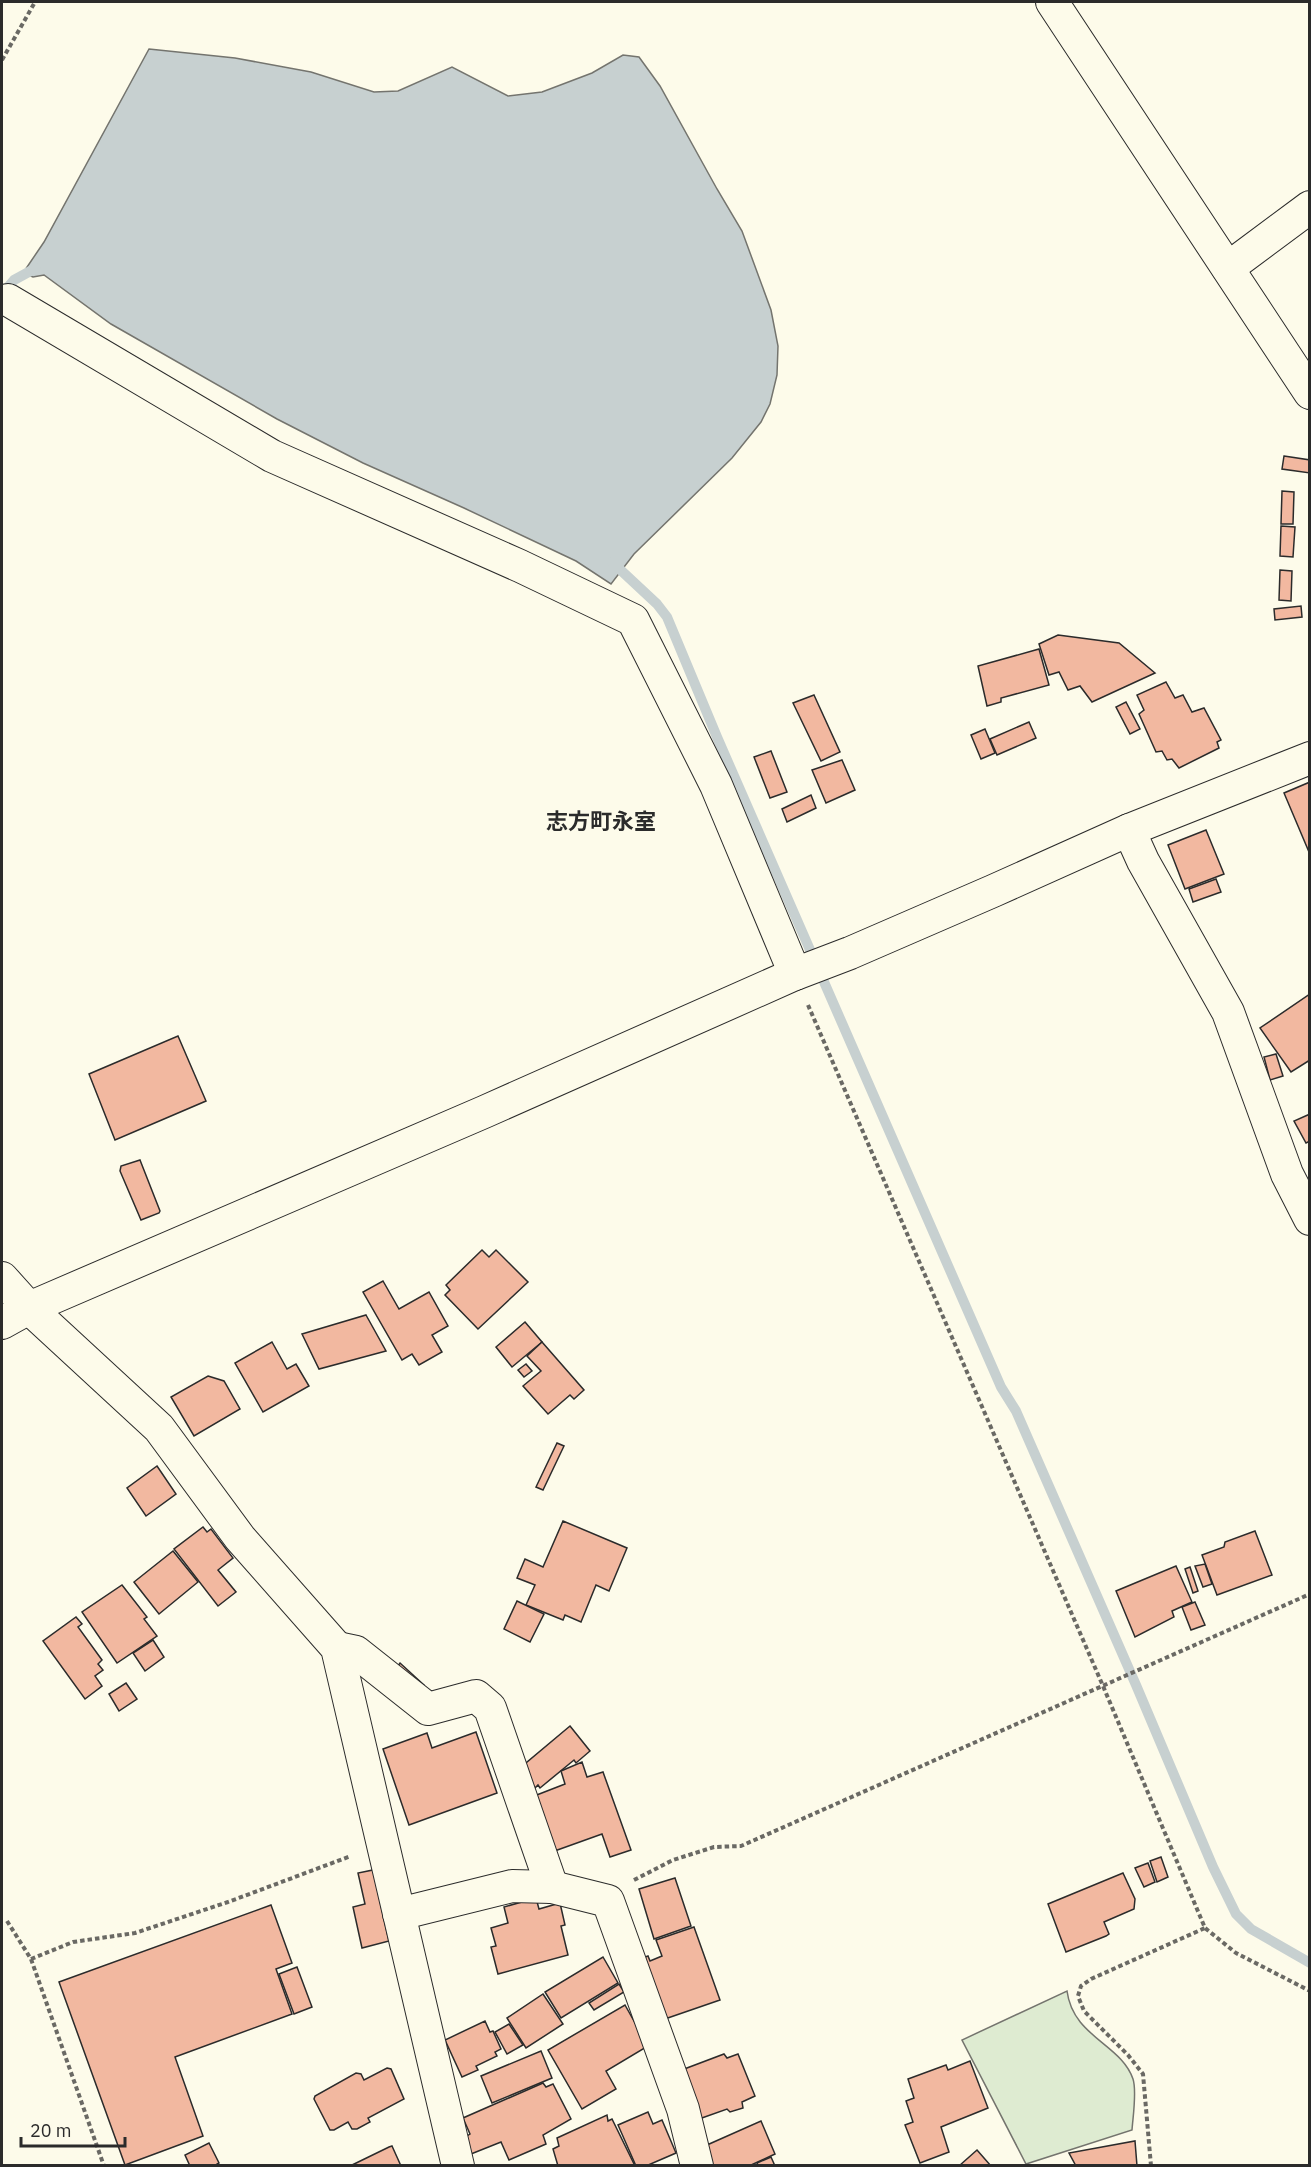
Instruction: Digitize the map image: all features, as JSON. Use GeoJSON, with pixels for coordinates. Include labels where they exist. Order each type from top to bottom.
{"type":"FeatureCollection","features":[{"type":"Feature","properties":{"kind":"street"},"geometry":{"type":"LineString","coordinates":[[1052,2],[1310,393]]}},
{"type":"Feature","properties":{"kind":"street"},"geometry":{"type":"LineString","coordinates":[[1228,268],[1310,207]]}},
{"type":"Feature","properties":{"kind":"street"},"geometry":{"type":"LineString","coordinates":[[8,300],[272,456],[520,566],[633,620],[716,785],[795,974]]}},
{"type":"Feature","properties":{"kind":"street"},"geometry":{"type":"LineString","coordinates":[[2,1323],[29,1308],[484,1112],[795,974],[983,896],[1129,830],[1310,758]]}},
{"type":"Feature","properties":{"kind":"street"},"geometry":{"type":"LineString","coordinates":[[1129,830],[1143,861],[1228,1012],[1287,1173],[1310,1220]]}},
{"type":"Feature","properties":{"kind":"street"},"geometry":{"type":"LineString","coordinates":[[2,1278],[29,1308],[159,1428],[240,1538],[337,1648],[458,2166]]}},
{"type":"Feature","properties":{"kind":"street"},"geometry":{"type":"LineString","coordinates":[[337,1648],[356,1652],[428,1709],[476,1696],[490,1708],[552,1887]]}},
{"type":"Feature","properties":{"kind":"street"},"geometry":{"type":"LineString","coordinates":[[399,1914],[512,1886],[552,1887],[608,1901],[683,2109],[697,2166]]}},
{"type":"Feature","properties":{"kind":"path"},"geometry":{"type":"LineString","coordinates":[[2,60],[35,2]]}},
{"type":"Feature","properties":{"kind":"path"},"geometry":{"type":"LineString","coordinates":[[795,974],[1103,1686],[1205,1928],[1236,1953],[1310,1990]]}},
{"type":"Feature","properties":{"kind":"path"},"geometry":{"type":"LineString","coordinates":[[608,1901],[621,1888],[673,1860],[714,1847],[741,1846],[1310,1594]]}},
{"type":"Feature","properties":{"kind":"path"},"geometry":{"type":"LineString","coordinates":[[31,1959],[73,1942],[135,1933],[228,1902],[383,1845]]}},
{"type":"Feature","properties":{"kind":"path"},"geometry":{"type":"LineString","coordinates":[[7,1921],[31,1959],[104,2166]]}},
{"type":"Feature","properties":{"kind":"path"},"geometry":{"type":"LineString","coordinates":[[1151,2166],[1143,2074],[1128,2055],[1084,2011],[1078,1996],[1081,1986],[1090,1979],[1205,1928]]}},
{"type":"Feature","properties":{"kind":"green space"},"geometry":{"type":"Polygon","coordinates":[[[1067,1991],[1071,2007],[1078,2019],[1118,2057],[1127,2067],[1133,2079],[1135,2097],[1132,2130],[1026,2164],[962,2040],[1067,1991]]]}},
{"type":"Feature","properties":{"kind":"shaded area"},"geometry":{"type":"Polygon","coordinates":[[[149,49],[235,58],[311,72],[374,92],[398,91],[452,67],[508,96],[542,92],[592,73],[623,55],[639,57],[660,86],[742,231],[771,310],[778,346],[777,375],[770,404],[761,422],[732,458],[634,554],[611,584],[576,561],[363,463],[277,419],[111,324],[44,275],[33,277],[23,273],[44,242],[149,49]]]}},
{"type":"Feature","properties":{"kind":"building"},"geometry":{"type":"Polygon","coordinates":[[[1284,456],[1310,460],[1310,473],[1282,469],[1284,456]]]}},
{"type":"Feature","properties":{"kind":"building"},"geometry":{"type":"Polygon","coordinates":[[[1282,491],[1294,492],[1293,524],[1281,524],[1282,491]]]}},
{"type":"Feature","properties":{"kind":"building"},"geometry":{"type":"Polygon","coordinates":[[[1281,526],[1295,527],[1293,557],[1280,556],[1281,526]]]}},
{"type":"Feature","properties":{"kind":"building"},"geometry":{"type":"Polygon","coordinates":[[[1280,570],[1292,571],[1291,601],[1279,600],[1280,570]]]}},
{"type":"Feature","properties":{"kind":"building"},"geometry":{"type":"Polygon","coordinates":[[[1301,606],[1302,617],[1275,620],[1274,609],[1301,606]]]}},
{"type":"Feature","properties":{"kind":"building"},"geometry":{"type":"Polygon","coordinates":[[[1058,635],[1119,643],[1155,673],[1092,702],[1080,686],[1068,690],[1059,672],[1049,675],[1039,644],[1058,635]]]}},
{"type":"Feature","properties":{"kind":"building"},"geometry":{"type":"Polygon","coordinates":[[[1039,649],[1049,685],[1001,698],[1001,702],[987,706],[978,666],[1039,649]]]}},
{"type":"Feature","properties":{"kind":"building"},"geometry":{"type":"Polygon","coordinates":[[[1166,682],[1175,698],[1183,695],[1192,712],[1204,708],[1221,740],[1217,742],[1219,748],[1179,768],[1172,759],[1167,760],[1162,751],[1156,752],[1139,714],[1144,710],[1137,695],[1166,682]]]}},
{"type":"Feature","properties":{"kind":"building"},"geometry":{"type":"Polygon","coordinates":[[[814,695],[840,752],[821,761],[793,703],[814,695]]]}},
{"type":"Feature","properties":{"kind":"building"},"geometry":{"type":"Polygon","coordinates":[[[1126,702],[1140,729],[1130,734],[1116,707],[1126,702]]]}},
{"type":"Feature","properties":{"kind":"building"},"geometry":{"type":"Polygon","coordinates":[[[1029,722],[1036,738],[997,755],[990,739],[1029,722]]]}},
{"type":"Feature","properties":{"kind":"building"},"geometry":{"type":"Polygon","coordinates":[[[985,729],[995,753],[981,759],[971,735],[985,729]]]}},
{"type":"Feature","properties":{"kind":"building"},"geometry":{"type":"Polygon","coordinates":[[[771,751],[787,792],[770,798],[754,757],[771,751]]]}},
{"type":"Feature","properties":{"kind":"building"},"geometry":{"type":"Polygon","coordinates":[[[842,760],[855,790],[826,803],[812,770],[842,760]]]}},
{"type":"Feature","properties":{"kind":"building"},"geometry":{"type":"Polygon","coordinates":[[[1310,782],[1310,852],[1309,852],[1284,793],[1310,782]]]}},
{"type":"Feature","properties":{"kind":"building"},"geometry":{"type":"Polygon","coordinates":[[[811,795],[816,808],[787,822],[782,809],[811,795]]]}},
{"type":"Feature","properties":{"kind":"building"},"geometry":{"type":"Polygon","coordinates":[[[1206,830],[1224,874],[1185,889],[1168,845],[1206,830]]]}},
{"type":"Feature","properties":{"kind":"building"},"geometry":{"type":"Polygon","coordinates":[[[1216,879],[1221,892],[1193,902],[1189,889],[1216,879]]]}},
{"type":"Feature","properties":{"kind":"building"},"geometry":{"type":"Polygon","coordinates":[[[1310,994],[1310,1060],[1291,1072],[1260,1028],[1310,994]]]}},
{"type":"Feature","properties":{"kind":"building"},"geometry":{"type":"Polygon","coordinates":[[[178,1036],[206,1101],[115,1140],[89,1074],[178,1036]]]}},
{"type":"Feature","properties":{"kind":"building"},"geometry":{"type":"Polygon","coordinates":[[[1276,1054],[1283,1076],[1270,1080],[1264,1057],[1276,1054]]]}},
{"type":"Feature","properties":{"kind":"building"},"geometry":{"type":"Polygon","coordinates":[[[1310,1114],[1310,1141],[1306,1143],[1294,1121],[1310,1114]]]}},
{"type":"Feature","properties":{"kind":"building"},"geometry":{"type":"Polygon","coordinates":[[[140,1160],[160,1211],[141,1220],[120,1171],[121,1166],[140,1160]]]}},
{"type":"Feature","properties":{"kind":"building"},"geometry":{"type":"Polygon","coordinates":[[[482,1250],[489,1257],[496,1250],[528,1282],[478,1329],[445,1295],[450,1290],[446,1285],[482,1250]]]}},
{"type":"Feature","properties":{"kind":"building"},"geometry":{"type":"Polygon","coordinates":[[[383,1281],[399,1309],[429,1292],[448,1326],[432,1335],[442,1352],[419,1365],[412,1354],[402,1360],[363,1292],[383,1281]]]}},
{"type":"Feature","properties":{"kind":"building"},"geometry":{"type":"Polygon","coordinates":[[[366,1315],[386,1351],[319,1369],[302,1334],[366,1315]]]}},
{"type":"Feature","properties":{"kind":"building"},"geometry":{"type":"Polygon","coordinates":[[[525,1322],[542,1342],[512,1367],[496,1347],[525,1322]]]}},
{"type":"Feature","properties":{"kind":"building"},"geometry":{"type":"Polygon","coordinates":[[[272,1342],[287,1369],[296,1364],[309,1386],[263,1412],[235,1363],[272,1342]]]}},
{"type":"Feature","properties":{"kind":"building"},"geometry":{"type":"Polygon","coordinates":[[[542,1342],[584,1390],[574,1399],[570,1395],[548,1414],[523,1386],[541,1371],[527,1356],[542,1342]]]}},
{"type":"Feature","properties":{"kind":"building"},"geometry":{"type":"Polygon","coordinates":[[[526,1364],[532,1371],[524,1377],[518,1370],[526,1364]]]}},
{"type":"Feature","properties":{"kind":"building"},"geometry":{"type":"Polygon","coordinates":[[[208,1376],[224,1381],[240,1409],[194,1436],[171,1397],[208,1376]]]}},
{"type":"Feature","properties":{"kind":"building"},"geometry":{"type":"Polygon","coordinates":[[[557,1443],[564,1446],[543,1490],[536,1487],[557,1443]]]}},
{"type":"Feature","properties":{"kind":"building"},"geometry":{"type":"Polygon","coordinates":[[[157,1466],[176,1494],[146,1516],[127,1488],[157,1466]]]}},
{"type":"Feature","properties":{"kind":"building"},"geometry":{"type":"Polygon","coordinates":[[[563,1521],[627,1548],[609,1591],[596,1585],[581,1622],[565,1615],[563,1620],[526,1605],[535,1585],[517,1578],[525,1559],[543,1567],[563,1521]]]}},
{"type":"Feature","properties":{"kind":"building"},"geometry":{"type":"Polygon","coordinates":[[[203,1527],[207,1532],[211,1529],[233,1558],[218,1570],[236,1592],[218,1606],[174,1549],[203,1527]]]}},
{"type":"Feature","properties":{"kind":"building"},"geometry":{"type":"Polygon","coordinates":[[[1255,1531],[1272,1575],[1217,1595],[1202,1555],[1224,1547],[1225,1542],[1255,1531]]]}},
{"type":"Feature","properties":{"kind":"building"},"geometry":{"type":"Polygon","coordinates":[[[173,1551],[198,1582],[159,1614],[134,1582],[173,1551]]]}},
{"type":"Feature","properties":{"kind":"building"},"geometry":{"type":"Polygon","coordinates":[[[1205,1564],[1212,1584],[1203,1587],[1195,1566],[1205,1564]]]}},
{"type":"Feature","properties":{"kind":"building"},"geometry":{"type":"Polygon","coordinates":[[[1176,1566],[1192,1602],[1172,1611],[1174,1617],[1135,1637],[1116,1591],[1176,1566]]]}},
{"type":"Feature","properties":{"kind":"building"},"geometry":{"type":"Polygon","coordinates":[[[1190,1567],[1198,1591],[1193,1593],[1185,1569],[1190,1567]]]}},
{"type":"Feature","properties":{"kind":"building"},"geometry":{"type":"Polygon","coordinates":[[[122,1585],[147,1617],[144,1619],[157,1636],[117,1663],[82,1612],[122,1585]]]}},
{"type":"Feature","properties":{"kind":"building"},"geometry":{"type":"Polygon","coordinates":[[[517,1601],[544,1614],[530,1642],[504,1629],[517,1601]]]}},
{"type":"Feature","properties":{"kind":"building"},"geometry":{"type":"Polygon","coordinates":[[[1195,1602],[1205,1625],[1191,1630],[1182,1607],[1195,1602]]]}},
{"type":"Feature","properties":{"kind":"building"},"geometry":{"type":"Polygon","coordinates":[[[76,1617],[82,1624],[78,1627],[102,1660],[98,1664],[103,1670],[95,1676],[102,1686],[85,1699],[43,1641],[76,1617]]]}},
{"type":"Feature","properties":{"kind":"building"},"geometry":{"type":"Polygon","coordinates":[[[153,1640],[164,1657],[145,1671],[133,1653],[153,1640]]]}},
{"type":"Feature","properties":{"kind":"building"},"geometry":{"type":"Polygon","coordinates":[[[400,1663],[424,1685],[419,1691],[394,1671],[400,1663]]]}},
{"type":"Feature","properties":{"kind":"building"},"geometry":{"type":"Polygon","coordinates":[[[126,1683],[137,1699],[119,1711],[109,1694],[126,1683]]]}},
{"type":"Feature","properties":{"kind":"building"},"geometry":{"type":"Polygon","coordinates":[[[570,1726],[590,1751],[576,1763],[574,1760],[540,1788],[538,1785],[533,1790],[520,1768],[570,1726]]]}},
{"type":"Feature","properties":{"kind":"building"},"geometry":{"type":"Polygon","coordinates":[[[476,1732],[497,1793],[409,1825],[383,1749],[427,1733],[432,1748],[476,1732]]]}},
{"type":"Feature","properties":{"kind":"building"},"geometry":{"type":"Polygon","coordinates":[[[582,1762],[587,1777],[603,1772],[631,1850],[610,1857],[602,1834],[549,1853],[529,1798],[565,1784],[561,1771],[582,1762]]]}},
{"type":"Feature","properties":{"kind":"building"},"geometry":{"type":"Polygon","coordinates":[[[1161,1857],[1168,1877],[1157,1882],[1150,1861],[1161,1857]]]}},
{"type":"Feature","properties":{"kind":"building"},"geometry":{"type":"Polygon","coordinates":[[[1148,1863],[1155,1882],[1144,1887],[1135,1868],[1148,1863]]]}},
{"type":"Feature","properties":{"kind":"building"},"geometry":{"type":"Polygon","coordinates":[[[373,1870],[389,1941],[362,1948],[353,1907],[365,1904],[358,1873],[373,1870]]]}},
{"type":"Feature","properties":{"kind":"building"},"geometry":{"type":"Polygon","coordinates":[[[1123,1873],[1135,1899],[1134,1909],[1104,1922],[1109,1934],[1106,1936],[1066,1952],[1048,1904],[1123,1873]]]}},
{"type":"Feature","properties":{"kind":"building"},"geometry":{"type":"Polygon","coordinates":[[[675,1878],[691,1926],[654,1939],[639,1889],[675,1878]]]}},
{"type":"Feature","properties":{"kind":"building"},"geometry":{"type":"Polygon","coordinates":[[[536,1898],[539,1909],[560,1903],[565,1925],[561,1926],[568,1955],[498,1974],[491,1947],[496,1946],[491,1928],[508,1923],[504,1907],[536,1898]]]}},
{"type":"Feature","properties":{"kind":"building"},"geometry":{"type":"Polygon","coordinates":[[[271,1905],[292,1963],[276,1969],[292,2014],[175,2057],[203,2136],[125,2165],[59,1982],[271,1905]]]}},
{"type":"Feature","properties":{"kind":"building"},"geometry":{"type":"Polygon","coordinates":[[[694,1927],[720,2000],[659,2021],[637,1960],[648,1956],[650,1961],[662,1956],[656,1940],[694,1927]]]}},
{"type":"Feature","properties":{"kind":"building"},"geometry":{"type":"Polygon","coordinates":[[[603,1957],[618,1983],[561,2018],[545,1992],[603,1957]]]}},
{"type":"Feature","properties":{"kind":"building"},"geometry":{"type":"Polygon","coordinates":[[[297,1967],[312,2007],[294,2014],[279,1974],[297,1967]]]}},
{"type":"Feature","properties":{"kind":"building"},"geometry":{"type":"Polygon","coordinates":[[[619,1984],[624,1992],[594,2010],[589,2003],[619,1984]]]}},
{"type":"Feature","properties":{"kind":"building"},"geometry":{"type":"Polygon","coordinates":[[[543,1994],[563,2024],[526,2048],[507,2018],[543,1994]]]}},
{"type":"Feature","properties":{"kind":"building"},"geometry":{"type":"Polygon","coordinates":[[[625,2005],[648,2046],[606,2071],[616,2089],[582,2109],[548,2050],[625,2005]]]}},
{"type":"Feature","properties":{"kind":"building"},"geometry":{"type":"Polygon","coordinates":[[[485,2021],[490,2032],[493,2031],[501,2049],[495,2052],[497,2056],[476,2066],[478,2070],[462,2077],[445,2040],[485,2021]]]}},
{"type":"Feature","properties":{"kind":"building"},"geometry":{"type":"Polygon","coordinates":[[[509,2024],[523,2045],[507,2054],[495,2032],[509,2024]]]}},
{"type":"Feature","properties":{"kind":"building"},"geometry":{"type":"Polygon","coordinates":[[[541,2051],[552,2078],[492,2103],[481,2076],[541,2051]]]}},
{"type":"Feature","properties":{"kind":"building"},"geometry":{"type":"Polygon","coordinates":[[[724,2054],[727,2058],[738,2054],[755,2096],[742,2102],[743,2108],[730,2112],[727,2109],[699,2119],[679,2071],[724,2054]]]}},
{"type":"Feature","properties":{"kind":"building"},"geometry":{"type":"Polygon","coordinates":[[[970,2061],[988,2108],[941,2127],[949,2152],[920,2163],[905,2125],[913,2122],[906,2101],[914,2098],[908,2079],[946,2065],[948,2070],[970,2061]]]}},
{"type":"Feature","properties":{"kind":"building"},"geometry":{"type":"Polygon","coordinates":[[[387,2068],[391,2069],[404,2099],[368,2118],[370,2122],[357,2129],[352,2129],[348,2122],[330,2130],[314,2099],[315,2096],[356,2073],[361,2074],[364,2080],[387,2068]]]}},
{"type":"Feature","properties":{"kind":"building"},"geometry":{"type":"Polygon","coordinates":[[[543,2083],[546,2087],[553,2084],[571,2119],[543,2135],[546,2144],[509,2160],[501,2142],[471,2154],[464,2138],[470,2134],[463,2118],[543,2083]]]}},
{"type":"Feature","properties":{"kind":"building"},"geometry":{"type":"Polygon","coordinates":[[[648,2112],[653,2124],[662,2120],[676,2153],[646,2166],[636,2166],[618,2125],[648,2112]]]}},
{"type":"Feature","properties":{"kind":"building"},"geometry":{"type":"Polygon","coordinates":[[[607,2115],[608,2121],[612,2119],[635,2166],[558,2166],[553,2149],[559,2146],[557,2138],[607,2115]]]}},
{"type":"Feature","properties":{"kind":"building"},"geometry":{"type":"Polygon","coordinates":[[[761,2121],[775,2154],[749,2166],[705,2166],[698,2149],[761,2121]]]}},
{"type":"Feature","properties":{"kind":"building"},"geometry":{"type":"Polygon","coordinates":[[[1135,2141],[1137,2166],[1076,2166],[1069,2153],[1135,2141]]]}},
{"type":"Feature","properties":{"kind":"building"},"geometry":{"type":"Polygon","coordinates":[[[209,2143],[219,2163],[214,2166],[190,2166],[185,2155],[209,2143]]]}},
{"type":"Feature","properties":{"kind":"building"},"geometry":{"type":"Polygon","coordinates":[[[392,2146],[401,2166],[350,2166],[389,2147],[392,2146]]]}},
{"type":"Feature","properties":{"kind":"building"},"geometry":{"type":"Polygon","coordinates":[[[977,2150],[991,2166],[959,2166],[977,2150]]]}},
{"type":"Feature","properties":{"kind":"building"},"geometry":{"type":"Polygon","coordinates":[[[771,2157],[775,2166],[758,2166],[757,2163],[771,2157]]]}},
{"type":"Feature","properties":{"kind":"waterway"},"geometry":{"type":"LineString","coordinates":[[2,294],[14,280],[36,268]]}},
{"type":"Feature","properties":{"kind":"waterway"},"geometry":{"type":"LineString","coordinates":[[612,562],[657,604],[667,617],[717,737],[1001,1387],[1016,1411],[1213,1867],[1236,1914],[1251,1929],[1310,1963]]}},
{"type":"Feature","properties":{"kind":"district","name":"志方町永室"},"geometry":{"type":"Point","coordinates":[601,820]}}]}
